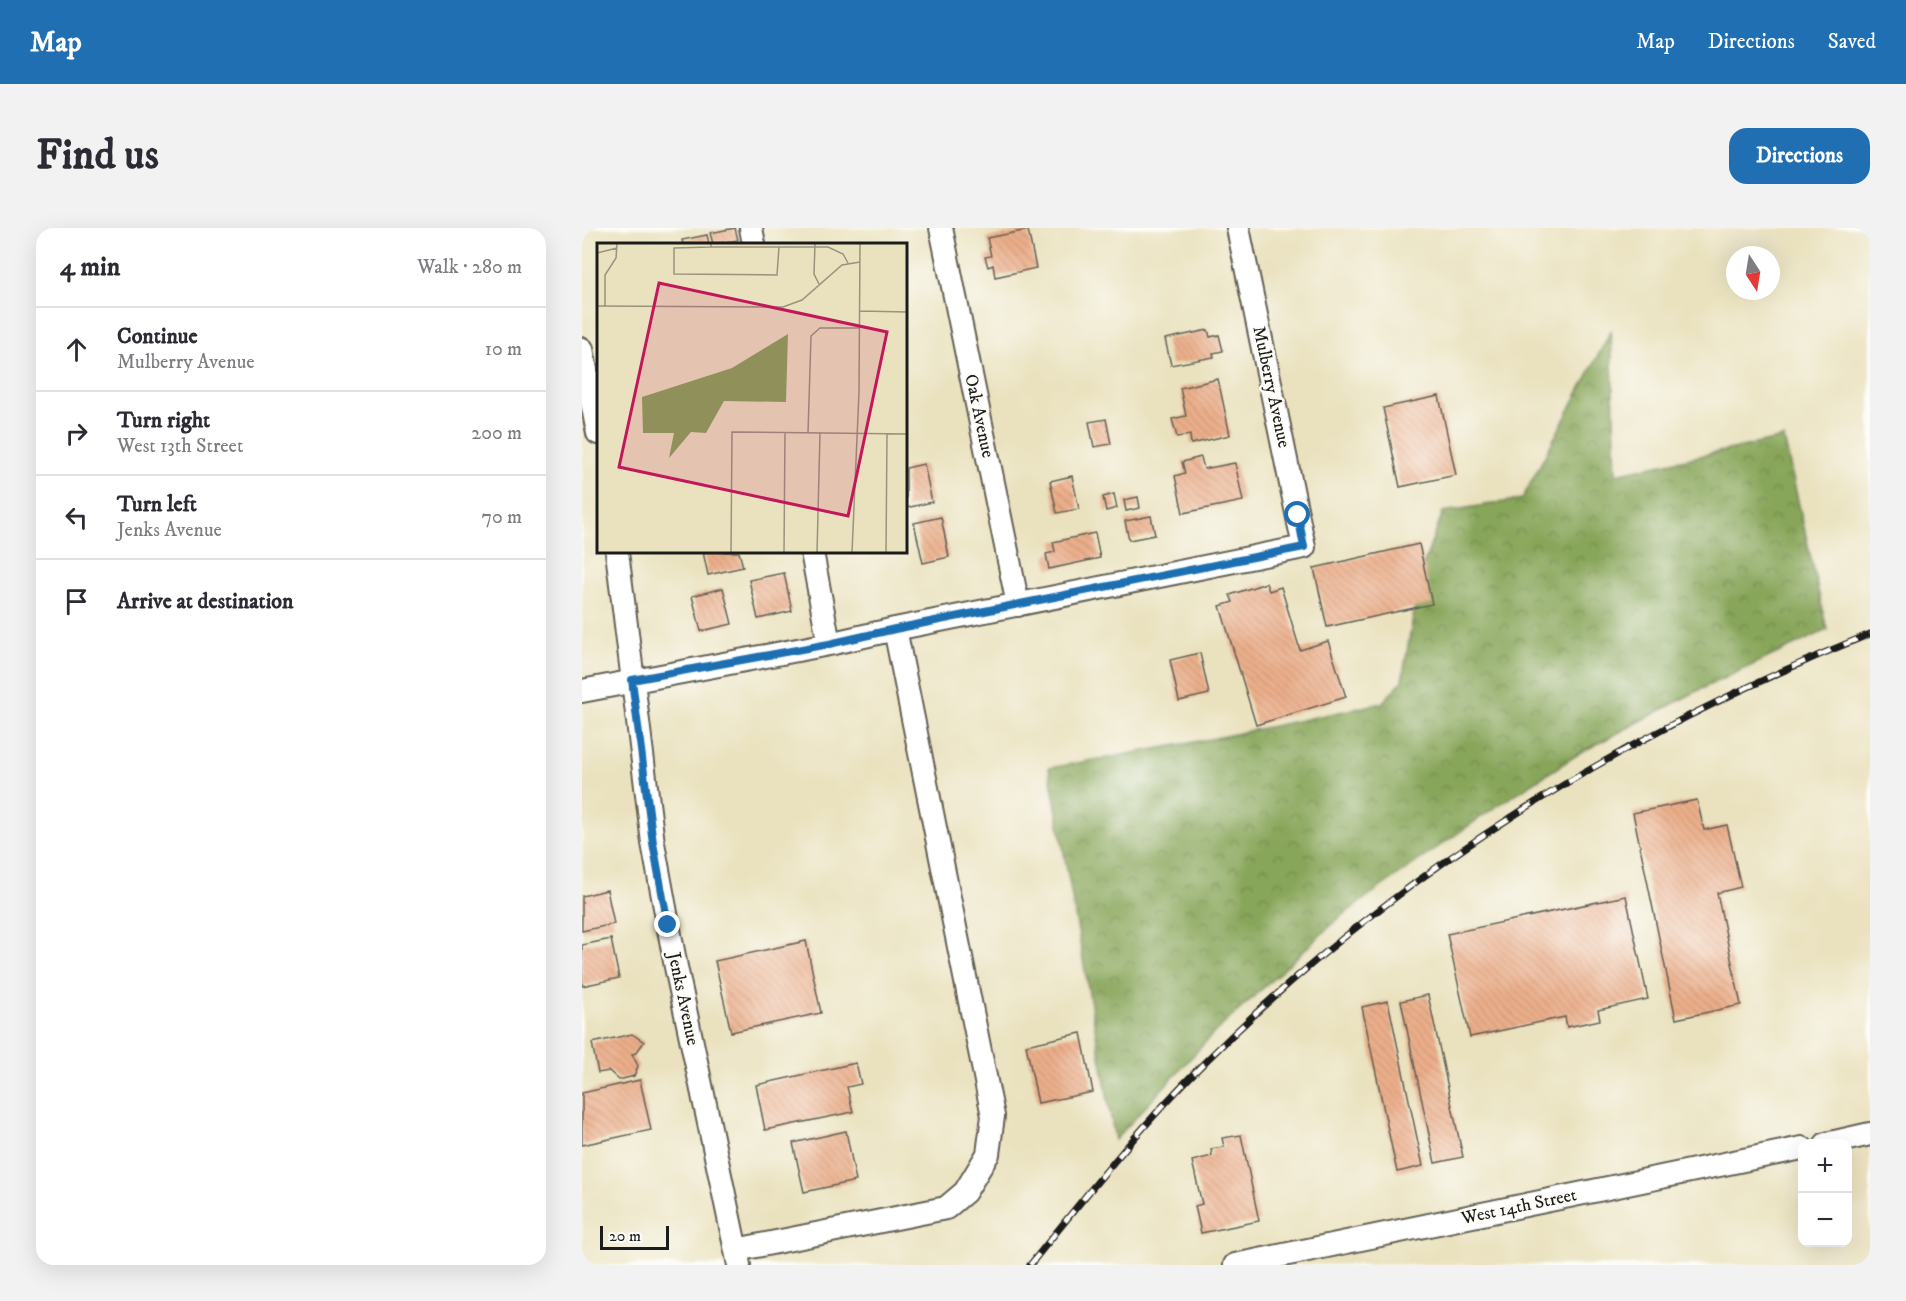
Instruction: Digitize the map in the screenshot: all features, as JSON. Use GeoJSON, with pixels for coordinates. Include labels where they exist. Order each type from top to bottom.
{"type":"FeatureCollection","features":[{"type":"Feature","properties":{"kind":"street"},"geometry":{"type":"LineString","coordinates":[[751,228],[754,243]]}},
{"type":"Feature","properties":{"kind":"street","name":"Oak Avenue"},"geometry":{"type":"LineString","coordinates":[[941,228],[1018,605]]}},
{"type":"Feature","properties":{"kind":"street","name":"Mulberry Avenue"},"geometry":{"type":"LineString","coordinates":[[1018,605],[1304,547],[1239,228]]}},
{"type":"Feature","properties":{"kind":"street"},"geometry":{"type":"LineString","coordinates":[[582,349],[597,428]]}},
{"type":"Feature","properties":{"kind":"street","name":"Jenks Avenue"},"geometry":{"type":"LineString","coordinates":[[617,554],[643,774],[664,906],[737,1258]]}},
{"type":"Feature","properties":{"kind":"street"},"geometry":{"type":"LineString","coordinates":[[812,554],[829,644]]}},
{"type":"Feature","properties":{"kind":"street"},"geometry":{"type":"LineString","coordinates":[[582,691],[1018,605]]}},
{"type":"Feature","properties":{"kind":"street"},"geometry":{"type":"LineString","coordinates":[[737,1258],[946,1208],[965,1192],[988,1154],[993,1116],[895,629]]}},
{"type":"Feature","properties":{"kind":"street"},"geometry":{"type":"LineString","coordinates":[[1846,1139],[1870,1134]]}},
{"type":"Feature","properties":{"kind":"street","name":"West 14th Street"},"geometry":{"type":"LineString","coordinates":[[1235,1265],[1798,1149]]}},
{"type":"Feature","properties":{"kind":"green space"},"geometry":{"type":"Polygon","coordinates":[[[1611,331],[1616,474],[1784,438],[1827,630],[1701,689],[1580,753],[1500,804],[1378,889],[1338,919],[1212,1035],[1115,1140],[1049,768],[1211,739],[1382,703],[1402,681],[1421,571],[1443,512],[1522,499],[1611,331]]]}},
{"type":"Feature","properties":{"kind":"building"},"geometry":{"type":"Polygon","coordinates":[[[735,228],[738,240],[713,243],[710,233],[735,228]]]}},
{"type":"Feature","properties":{"kind":"building"},"geometry":{"type":"Polygon","coordinates":[[[1028,230],[1036,268],[995,277],[993,265],[988,267],[985,257],[991,256],[987,238],[1028,230]]]}},
{"type":"Feature","properties":{"kind":"building"},"geometry":{"type":"Polygon","coordinates":[[[707,235],[709,243],[683,243],[682,240],[707,235]]]}},
{"type":"Feature","properties":{"kind":"building"},"geometry":{"type":"Polygon","coordinates":[[[1208,330],[1210,337],[1219,335],[1223,351],[1213,353],[1214,357],[1171,365],[1165,339],[1208,330]]]}},
{"type":"Feature","properties":{"kind":"building"},"geometry":{"type":"Polygon","coordinates":[[[1218,379],[1230,435],[1191,444],[1190,435],[1177,437],[1172,419],[1186,416],[1180,388],[1218,379]]]}},
{"type":"Feature","properties":{"kind":"building"},"geometry":{"type":"Polygon","coordinates":[[[1439,396],[1456,475],[1400,487],[1383,408],[1439,396]]]}},
{"type":"Feature","properties":{"kind":"building"},"geometry":{"type":"Polygon","coordinates":[[[1106,419],[1111,444],[1094,447],[1089,422],[1106,419]]]}},
{"type":"Feature","properties":{"kind":"building"},"geometry":{"type":"Polygon","coordinates":[[[1201,457],[1204,469],[1235,463],[1243,501],[1183,513],[1175,476],[1185,473],[1182,462],[1201,457]]]}},
{"type":"Feature","properties":{"kind":"building"},"geometry":{"type":"Polygon","coordinates":[[[924,464],[932,502],[908,508],[908,468],[924,464]]]}},
{"type":"Feature","properties":{"kind":"building"},"geometry":{"type":"Polygon","coordinates":[[[1072,476],[1079,509],[1057,513],[1050,481],[1072,476]]]}},
{"type":"Feature","properties":{"kind":"building"},"geometry":{"type":"Polygon","coordinates":[[[1114,494],[1117,508],[1106,511],[1103,497],[1114,494]]]}},
{"type":"Feature","properties":{"kind":"building"},"geometry":{"type":"Polygon","coordinates":[[[1138,497],[1140,508],[1126,511],[1124,500],[1138,497]]]}},
{"type":"Feature","properties":{"kind":"building"},"geometry":{"type":"Polygon","coordinates":[[[1151,516],[1155,535],[1129,540],[1125,521],[1151,516]]]}},
{"type":"Feature","properties":{"kind":"building"},"geometry":{"type":"Polygon","coordinates":[[[941,517],[949,557],[923,563],[914,523],[941,517]]]}},
{"type":"Feature","properties":{"kind":"building"},"geometry":{"type":"Polygon","coordinates":[[[1095,533],[1100,558],[1049,569],[1046,554],[1055,552],[1053,542],[1095,533]]]}},
{"type":"Feature","properties":{"kind":"building"},"geometry":{"type":"Polygon","coordinates":[[[1419,544],[1432,604],[1327,627],[1314,568],[1419,544]]]}},
{"type":"Feature","properties":{"kind":"building"},"geometry":{"type":"Polygon","coordinates":[[[703,554],[740,554],[743,567],[708,575],[703,554]]]}},
{"type":"Feature","properties":{"kind":"building"},"geometry":{"type":"Polygon","coordinates":[[[784,573],[792,611],[758,619],[749,580],[784,573]]]}},
{"type":"Feature","properties":{"kind":"building"},"geometry":{"type":"Polygon","coordinates":[[[1266,583],[1269,591],[1281,587],[1300,650],[1328,641],[1346,697],[1256,725],[1220,606],[1233,602],[1230,595],[1266,583]]]}},
{"type":"Feature","properties":{"kind":"building"},"geometry":{"type":"Polygon","coordinates":[[[723,588],[732,624],[701,631],[692,596],[723,588]]]}},
{"type":"Feature","properties":{"kind":"building"},"geometry":{"type":"Polygon","coordinates":[[[1200,653],[1209,694],[1179,701],[1170,660],[1200,653]]]}},
{"type":"Feature","properties":{"kind":"building"},"geometry":{"type":"Polygon","coordinates":[[[1697,800],[1704,830],[1727,825],[1741,887],[1717,893],[1741,1005],[1676,1019],[1633,813],[1697,800]]]}},
{"type":"Feature","properties":{"kind":"building"},"geometry":{"type":"Polygon","coordinates":[[[607,890],[614,924],[582,931],[582,896],[607,890]]]}},
{"type":"Feature","properties":{"kind":"building"},"geometry":{"type":"Polygon","coordinates":[[[1626,896],[1648,999],[1598,1010],[1600,1020],[1567,1027],[1565,1017],[1470,1037],[1447,934],[1626,896]]]}},
{"type":"Feature","properties":{"kind":"building"},"geometry":{"type":"Polygon","coordinates":[[[611,939],[619,978],[582,986],[582,945],[611,939]]]}},
{"type":"Feature","properties":{"kind":"building"},"geometry":{"type":"Polygon","coordinates":[[[806,941],[821,1013],[731,1032],[715,961],[806,941]]]}},
{"type":"Feature","properties":{"kind":"building"},"geometry":{"type":"Polygon","coordinates":[[[1428,995],[1463,1157],[1435,1163],[1401,1001],[1428,995]]]}},
{"type":"Feature","properties":{"kind":"building"},"geometry":{"type":"Polygon","coordinates":[[[1388,1001],[1423,1166],[1397,1172],[1362,1007],[1388,1001]]]}},
{"type":"Feature","properties":{"kind":"building"},"geometry":{"type":"Polygon","coordinates":[[[1081,1033],[1093,1092],[1038,1103],[1026,1045],[1081,1033]]]}},
{"type":"Feature","properties":{"kind":"building"},"geometry":{"type":"Polygon","coordinates":[[[632,1034],[644,1042],[636,1053],[632,1054],[638,1066],[634,1076],[619,1080],[609,1071],[598,1073],[592,1043],[632,1034]]]}},
{"type":"Feature","properties":{"kind":"building"},"geometry":{"type":"Polygon","coordinates":[[[856,1063],[861,1084],[847,1087],[853,1112],[765,1130],[756,1085],[856,1063]]]}},
{"type":"Feature","properties":{"kind":"building"},"geometry":{"type":"Polygon","coordinates":[[[640,1080],[651,1130],[582,1145],[582,1093],[640,1080]]]}},
{"type":"Feature","properties":{"kind":"building"},"geometry":{"type":"Polygon","coordinates":[[[846,1131],[856,1181],[804,1192],[793,1143],[846,1131]]]}},
{"type":"Feature","properties":{"kind":"building"},"geometry":{"type":"Polygon","coordinates":[[[1241,1135],[1259,1221],[1201,1233],[1195,1206],[1202,1204],[1192,1161],[1212,1156],[1211,1149],[1224,1147],[1222,1138],[1241,1135]]]}},
{"type":"Feature","properties":{"kind":"railway"},"geometry":{"type":"LineString","coordinates":[[1030,1265],[1116,1159],[1184,1083],[1280,991],[1356,927],[1435,868],[1518,813],[1602,762],[1690,715],[1870,634]]}},
{"type":"Feature","properties":{"kind":"route"},"geometry":{"type":"LineString","coordinates":[[668,925],[653,843],[632,680],[829,644],[1304,547],[1298,515]]}}]}
